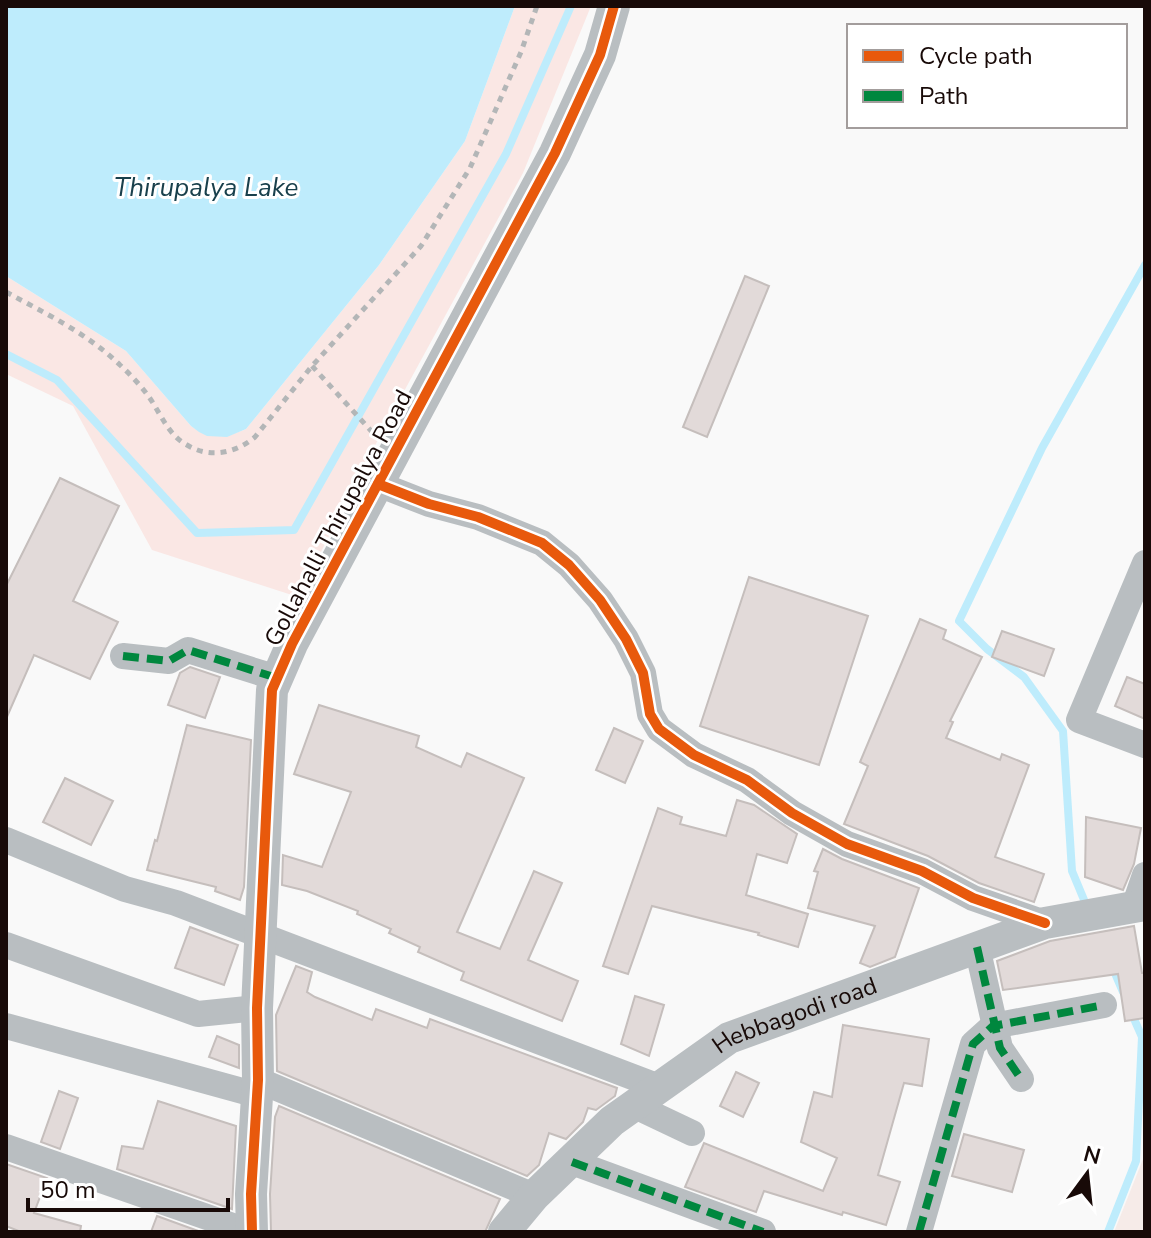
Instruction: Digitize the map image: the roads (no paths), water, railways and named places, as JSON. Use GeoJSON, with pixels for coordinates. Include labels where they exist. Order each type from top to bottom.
{"type":"FeatureCollection","features":[{"type":"Feature","properties":{"kind":"street","name":"Gollahalli Thirupalya Road"},"geometry":{"type":"LineString","coordinates":[[251,1232],[258,1088],[257,1008],[272,690],[292,644],[555,153],[600,55],[614,6]]}},
{"type":"Feature","properties":{"kind":"street"},"geometry":{"type":"LineString","coordinates":[[378,484],[429,504],[478,517],[542,543],[569,565],[600,600],[626,639],[643,673],[650,714],[659,729],[694,755],[747,780],[792,813],[847,844],[922,871],[973,898],[1045,923]]}},
{"type":"Feature","properties":{"kind":"street"},"geometry":{"type":"LineString","coordinates":[[1145,563],[1079,720],[1145,745]]}},
{"type":"Feature","properties":{"kind":"street"},"geometry":{"type":"LineString","coordinates":[[123,656],[169,661],[188,650],[277,678]]}},
{"type":"Feature","properties":{"kind":"street"},"geometry":{"type":"LineString","coordinates":[[6,840],[125,889],[176,903],[262,935],[646,1096],[692,1133]]}},
{"type":"Feature","properties":{"kind":"street"},"geometry":{"type":"LineString","coordinates":[[1115,910],[1145,875]]}},
{"type":"Feature","properties":{"kind":"street","name":"Hebbagodi road"},"geometry":{"type":"LineString","coordinates":[[504,1232],[534,1196],[612,1121],[729,1038],[1045,923],[1115,910]]}},
{"type":"Feature","properties":{"kind":"street"},"geometry":{"type":"LineString","coordinates":[[6,945],[198,1014],[257,1008]]}},
{"type":"Feature","properties":{"kind":"street"},"geometry":{"type":"LineString","coordinates":[[977,947],[1000,1048],[1021,1079]]}},
{"type":"Feature","properties":{"kind":"street"},"geometry":{"type":"LineString","coordinates":[[919,1232],[973,1044],[993,1026],[1104,1005]]}},
{"type":"Feature","properties":{"kind":"street"},"geometry":{"type":"LineString","coordinates":[[6,1026],[258,1088],[534,1196]]}},
{"type":"Feature","properties":{"kind":"street"},"geometry":{"type":"LineString","coordinates":[[6,1147],[251,1232]]}},
{"type":"Feature","properties":{"kind":"street"},"geometry":{"type":"LineString","coordinates":[[572,1162],[763,1232]]}},
{"type":"Feature","properties":{"kind":"water","name":"Thirupalya Lake"},"geometry":{"type":"Polygon","coordinates":[[[6,6],[515,6],[465,141],[379,265],[246,429],[227,437],[207,436],[199,432],[126,351],[6,276],[6,6]]]}},
{"type":"Feature","properties":{"kind":"waterway"},"geometry":{"type":"LineString","coordinates":[[6,354],[57,380],[197,533],[294,530],[506,154],[571,6]]}},
{"type":"Feature","properties":{"kind":"waterway"},"geometry":{"type":"LineString","coordinates":[[1087,907],[1072,871],[1063,731],[1024,677],[987,649],[959,621],[1042,448],[1145,265]]}},
{"type":"Feature","properties":{"kind":"waterway"},"geometry":{"type":"LineString","coordinates":[[1111,964],[1123,992]]}},
{"type":"Feature","properties":{"kind":"waterway"},"geometry":{"type":"LineString","coordinates":[[1108,1232],[1136,1161],[1142,1037],[1131,1012]]}}]}
